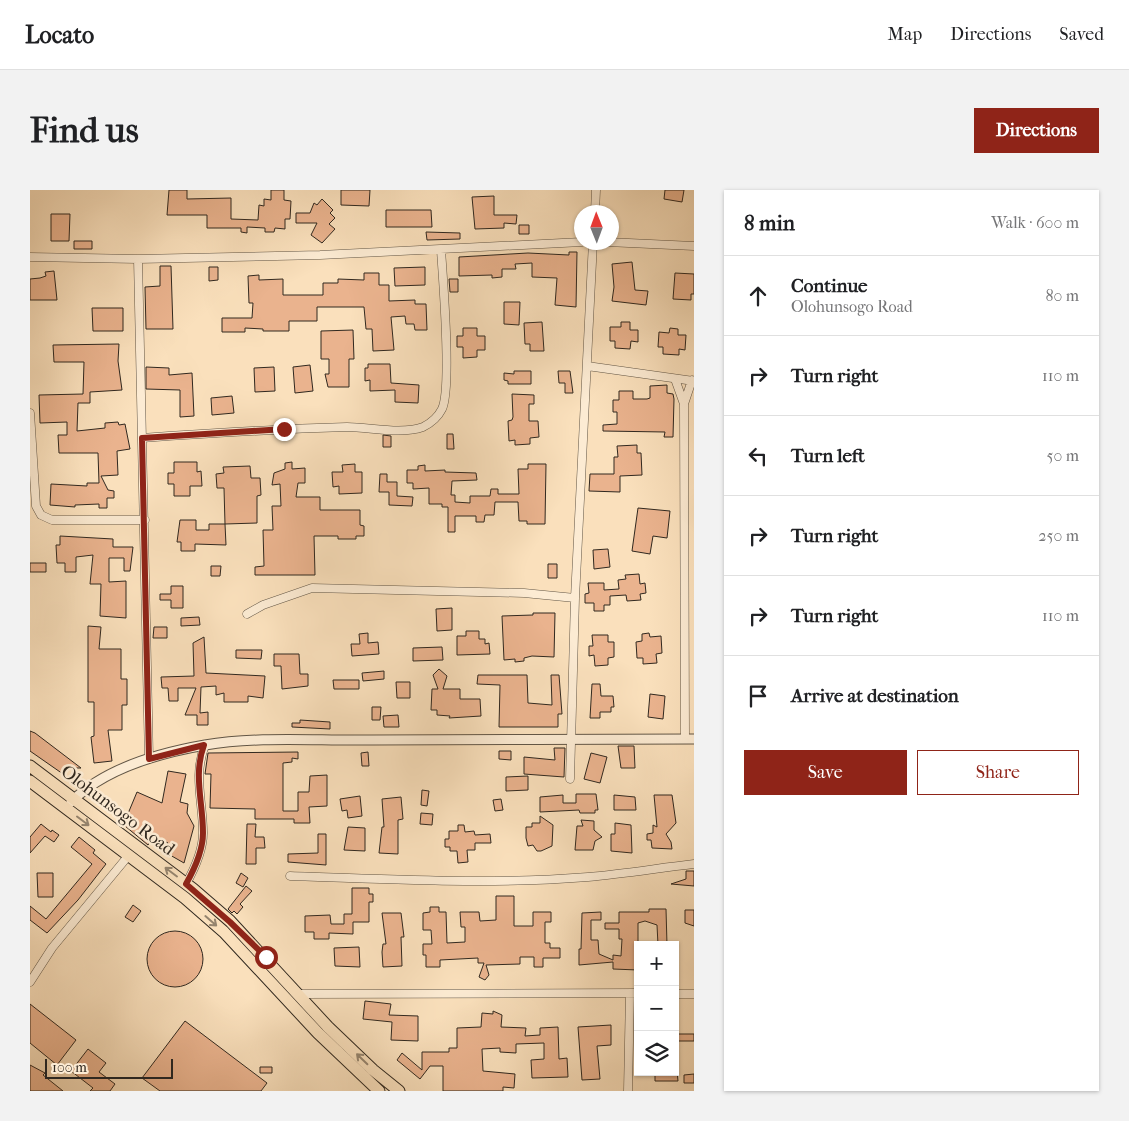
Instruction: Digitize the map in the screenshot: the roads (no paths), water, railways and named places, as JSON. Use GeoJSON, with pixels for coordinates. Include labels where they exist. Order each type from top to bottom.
{"type":"FeatureCollection","features":[{"type":"Feature","properties":{"kind":"main road","name":"Olohunsogo Road"},"geometry":{"type":"LineString","coordinates":[[30,766],[186,884],[230,922],[328,1027],[373,1070],[399,1091]]}},
{"type":"Feature","properties":{"kind":"main road","name":"Olohunsogo Road"},"geometry":{"type":"LineString","coordinates":[[30,781],[185,898],[224,932],[318,1033],[379,1091]]}},
{"type":"Feature","properties":{"kind":"street"},"geometry":{"type":"LineString","coordinates":[[595,205],[596,190]]}},
{"type":"Feature","properties":{"kind":"street"},"geometry":{"type":"LineString","coordinates":[[30,257],[138,259],[441,250],[574,242]]}},
{"type":"Feature","properties":{"kind":"street"},"geometry":{"type":"LineString","coordinates":[[619,243],[694,246]]}},
{"type":"Feature","properties":{"kind":"street"},"geometry":{"type":"LineString","coordinates":[[142,438],[284,429],[361,427],[404,430],[423,427],[436,418],[443,407],[445,388],[441,250]]}},
{"type":"Feature","properties":{"kind":"street"},"geometry":{"type":"LineString","coordinates":[[570,780],[575,598],[593,250]]}},
{"type":"Feature","properties":{"kind":"street"},"geometry":{"type":"LineString","coordinates":[[138,259],[149,759]]}},
{"type":"Feature","properties":{"kind":"street"},"geometry":{"type":"LineString","coordinates":[[587,366],[693,380],[684,404]]}},
{"type":"Feature","properties":{"kind":"street"},"geometry":{"type":"LineString","coordinates":[[66,808],[85,789],[117,771],[149,759],[204,745],[252,742],[690,739],[684,404],[676,379]]}},
{"type":"Feature","properties":{"kind":"street"},"geometry":{"type":"LineString","coordinates":[[30,413],[36,506],[41,515],[52,520],[145,520]]}},
{"type":"Feature","properties":{"kind":"street"},"geometry":{"type":"LineString","coordinates":[[247,614],[250,610],[312,588],[515,592],[575,598]]}},
{"type":"Feature","properties":{"kind":"street"},"geometry":{"type":"LineString","coordinates":[[186,884],[200,854],[203,834],[199,761],[204,745]]}},
{"type":"Feature","properties":{"kind":"street"},"geometry":{"type":"LineString","coordinates":[[30,982],[52,948],[128,855]]}},
{"type":"Feature","properties":{"kind":"street"},"geometry":{"type":"LineString","coordinates":[[290,876],[463,880],[534,879],[588,877],[694,864]]}},
{"type":"Feature","properties":{"kind":"street"},"geometry":{"type":"LineString","coordinates":[[299,994],[634,994],[628,1091]]}},
{"type":"Feature","properties":{"kind":"street"},"geometry":{"type":"LineString","coordinates":[[679,994],[694,994]]}}]}
